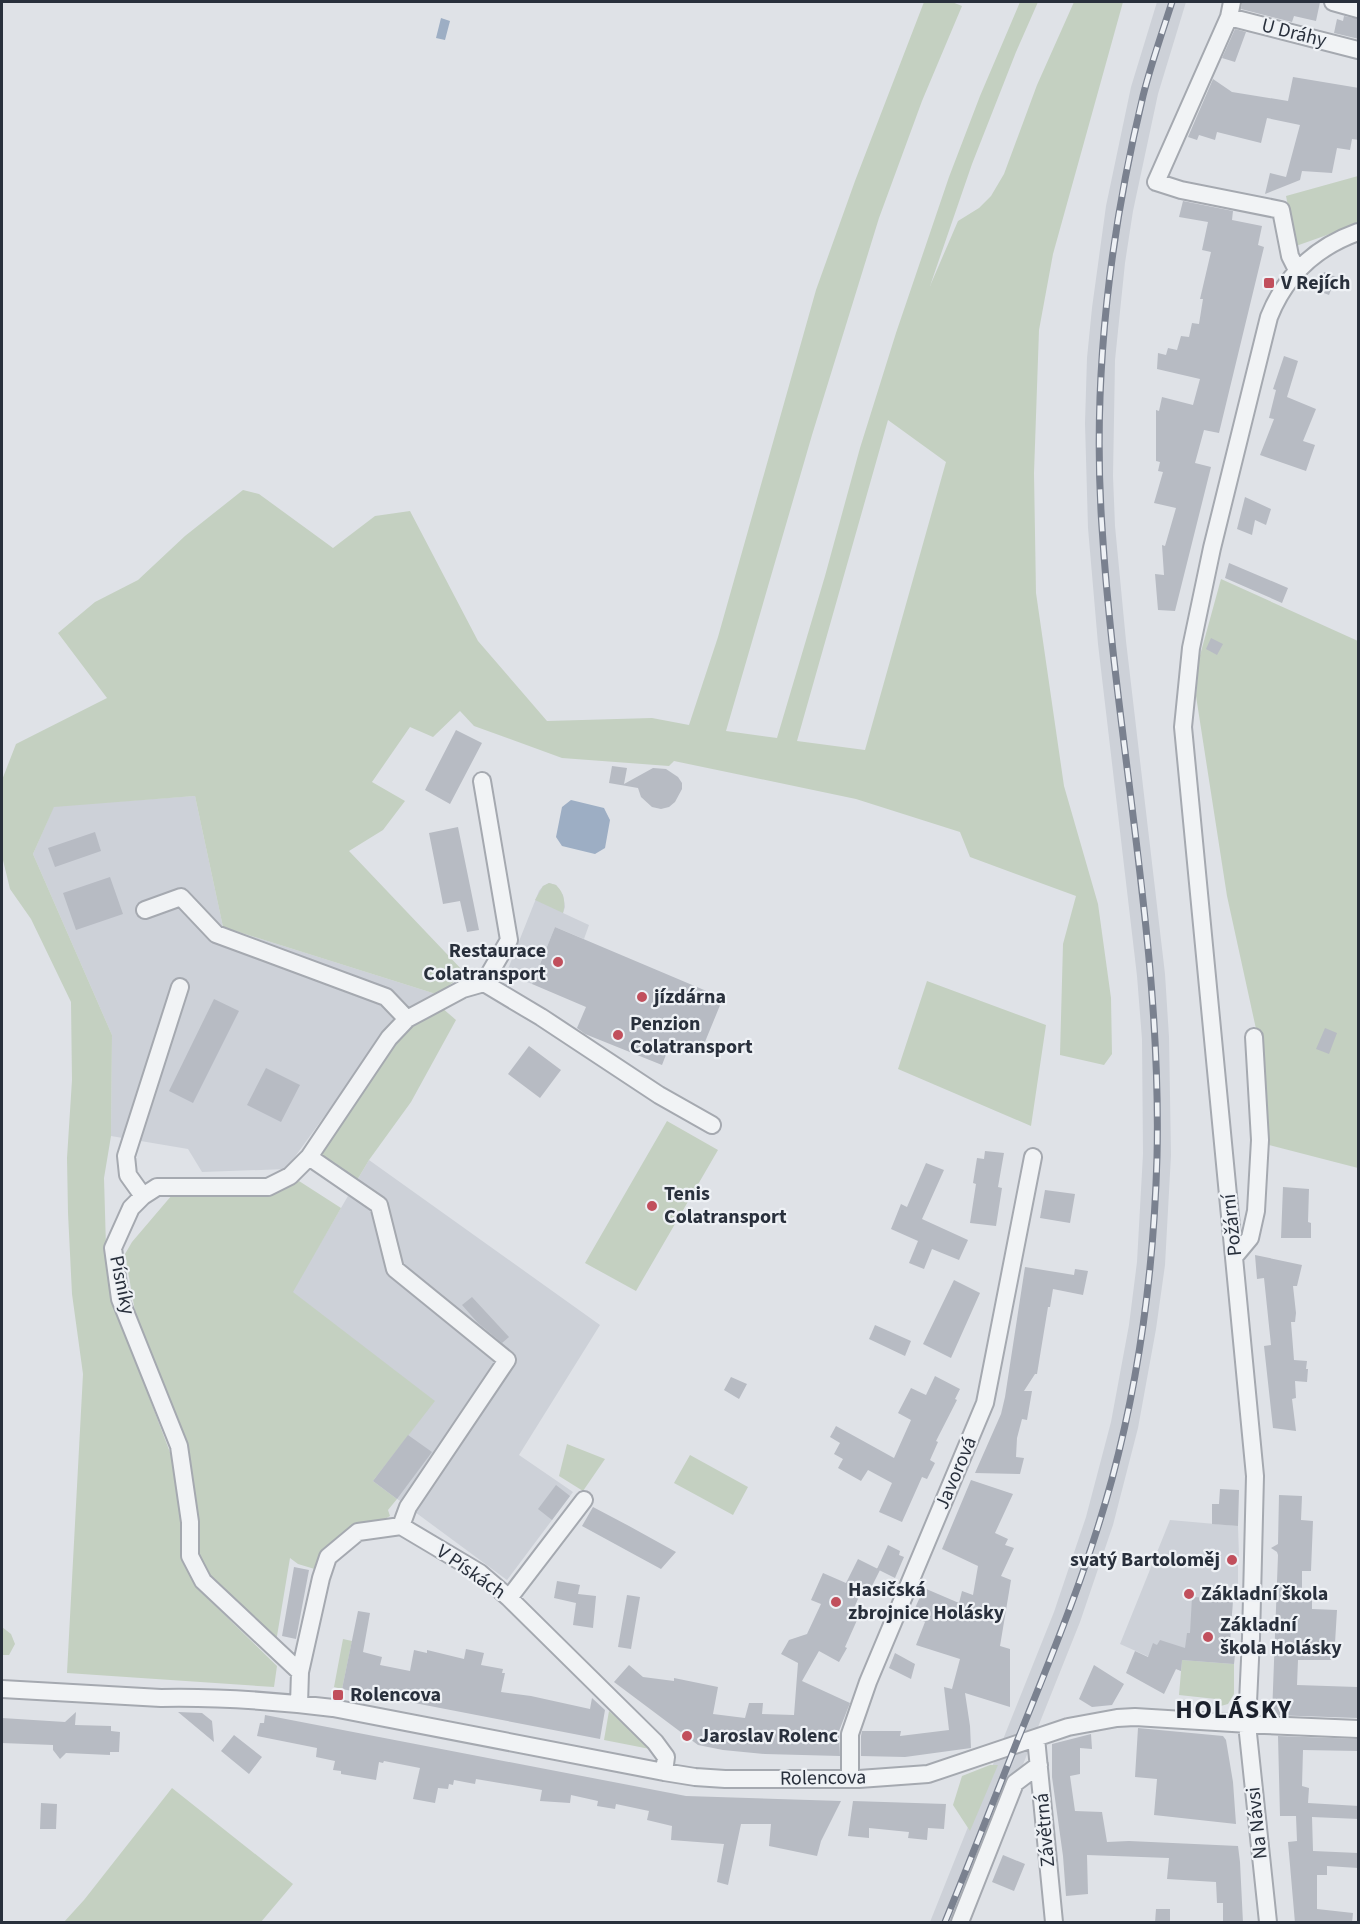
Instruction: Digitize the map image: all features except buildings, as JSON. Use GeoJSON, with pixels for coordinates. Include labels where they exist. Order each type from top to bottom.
{"type":"FeatureCollection","features":[{"type":"Feature","properties":{"kind":"street","name":"U Dráhy"},"geometry":{"type":"LineString","coordinates":[[1333,2],[1359,9]]}},
{"type":"Feature","properties":{"kind":"street","name":"U Dráhy"},"geometry":{"type":"LineString","coordinates":[[1230,9],[1359,50]]}},
{"type":"Feature","properties":{"kind":"street"},"geometry":{"type":"LineString","coordinates":[[1230,9],[1156,182],[1181,190],[1281,210],[1290,256],[1297,270],[1318,252],[1344,237],[1359,232]]}},
{"type":"Feature","properties":{"kind":"street","name":"Požární"},"geometry":{"type":"LineString","coordinates":[[1247,1724],[1255,1476],[1184,727],[1191,648],[1212,548],[1264,331],[1279,294],[1297,270]]}},
{"type":"Feature","properties":{"kind":"street"},"geometry":{"type":"LineString","coordinates":[[180,987],[126,1156],[128,1175],[143,1196],[157,1187],[268,1187],[290,1176],[309,1156],[389,1038],[407,1019],[487,977],[509,940],[482,781]]}},
{"type":"Feature","properties":{"kind":"street"},"geometry":{"type":"LineString","coordinates":[[145,910],[180,897],[216,934],[386,998],[407,1019]]}},
{"type":"Feature","properties":{"kind":"street"},"geometry":{"type":"LineString","coordinates":[[487,977],[541,1017],[659,1095],[712,1125]]}},
{"type":"Feature","properties":{"kind":"street"},"geometry":{"type":"LineString","coordinates":[[1235,1256],[1250,1238],[1256,1211],[1260,1140],[1254,1037]]}},
{"type":"Feature","properties":{"kind":"street"},"geometry":{"type":"LineString","coordinates":[[299,1704],[300,1672],[321,1578],[328,1557],[358,1532],[401,1526],[408,1507],[507,1360],[395,1269],[379,1205],[309,1156]]}},
{"type":"Feature","properties":{"kind":"street","name":"Javorová"},"geometry":{"type":"LineString","coordinates":[[850,1779],[850,1734],[868,1682],[986,1403],[1033,1157]]}},
{"type":"Feature","properties":{"kind":"street","name":"Písníky"},"geometry":{"type":"LineString","coordinates":[[143,1196],[131,1208],[113,1248],[120,1299],[179,1446],[190,1522],[190,1556],[203,1581],[300,1672]]}},
{"type":"Feature","properties":{"kind":"street"},"geometry":{"type":"LineString","coordinates":[[509,1598],[584,1500]]}},
{"type":"Feature","properties":{"kind":"street","name":"V Pískách"},"geometry":{"type":"LineString","coordinates":[[401,1526],[480,1574],[509,1598],[655,1742],[666,1757],[664,1772]]}},
{"type":"Feature","properties":{"kind":"street","name":"Rolencova"},"geometry":{"type":"LineString","coordinates":[[2,1689],[299,1704],[345,1710],[664,1772],[725,1779],[850,1779],[928,1774],[1068,1727],[1117,1718],[1135,1717],[1359,1729]]}},
{"type":"Feature","properties":{"kind":"street","name":"Na Návsi"},"geometry":{"type":"LineString","coordinates":[[1247,1724],[1268,1923]]}},
{"type":"Feature","properties":{"kind":"street","name":"Závětrná"},"geometry":{"type":"LineString","coordinates":[[1036,1738],[1054,1923]]}},
{"type":"Feature","properties":{"kind":"street"},"geometry":{"type":"LineString","coordinates":[[960,1923],[1015,1782],[1039,1765]]}},
{"type":"Feature","properties":{"kind":"shaded area"},"geometry":{"type":"Polygon","coordinates":[[[1157,2],[1186,2],[1158,94],[1133,211],[1115,360],[1113,476],[1115,526],[1126,641],[1165,974],[1169,1037],[1171,1155],[1165,1265],[1138,1428],[1113,1525],[1080,1622],[960,1922],[930,1922],[1054,1612],[1086,1517],[1111,1422],[1129,1325],[1137,1262],[1143,1154],[1142,1039],[1137,976],[1098,644],[1088,528],[1085,423],[1087,358],[1106,206],[1131,87],[1157,2]]]}},
{"type":"Feature","properties":{"kind":"shaded area"},"geometry":{"type":"Polygon","coordinates":[[[195,796],[223,927],[439,995],[395,1019],[286,1169],[202,1172],[188,1149],[111,1136],[112,1035],[33,854],[54,806],[195,796]]]}},
{"type":"Feature","properties":{"kind":"shaded area"},"geometry":{"type":"Polygon","coordinates":[[[549,883],[556,885],[563,895],[565,907],[563,913],[589,925],[584,939],[555,927],[532,984],[506,974],[539,891],[549,883]]]}},
{"type":"Feature","properties":{"kind":"shaded area"},"geometry":{"type":"Polygon","coordinates":[[[369,1160],[600,1325],[519,1455],[573,1492],[507,1580],[373,1481],[434,1401],[292,1292],[369,1160]]]}},
{"type":"Feature","properties":{"kind":"shaded area","name":"Základní škola"},"geometry":{"type":"Polygon","coordinates":[[[1170,1520],[1238,1526],[1239,1557],[1229,1556],[1225,1562],[1238,1565],[1238,1599],[1233,1600],[1230,1642],[1236,1642],[1234,1664],[1182,1660],[1181,1671],[1120,1644],[1170,1520]]]}},
{"type":"Feature","properties":{"kind":"green space"},"geometry":{"type":"Polygon","coordinates":[[[924,2],[952,2],[962,6],[922,101],[879,218],[812,435],[726,731],[777,738],[860,448],[896,333],[949,177],[1020,2],[1038,2],[972,164],[930,286],[958,221],[979,208],[991,196],[1004,174],[1037,85],[1074,2],[1123,2],[1053,254],[1039,330],[1034,473],[1036,593],[1064,786],[1098,904],[1111,998],[1112,1054],[1104,1065],[1060,1055],[1063,944],[1076,896],[970,857],[960,832],[856,799],[674,761],[669,766],[562,758],[474,726],[460,711],[433,737],[410,727],[372,782],[405,801],[383,830],[349,851],[464,972],[439,995],[223,927],[195,796],[54,807],[33,854],[112,1035],[111,1136],[104,1178],[106,1247],[113,1302],[171,1455],[182,1522],[181,1556],[197,1588],[277,1666],[274,1687],[67,1673],[83,1374],[72,1294],[68,1213],[67,1158],[72,1080],[71,1002],[31,919],[10,889],[2,856],[2,780],[16,744],[107,698],[58,633],[95,602],[138,580],[185,536],[243,490],[259,494],[333,548],[375,516],[410,511],[478,641],[547,721],[652,718],[689,725],[718,637],[816,290],[924,2]],[[888,420],[797,741],[865,750],[946,462],[888,420]]]}},
{"type":"Feature","properties":{"kind":"green space"},"geometry":{"type":"Polygon","coordinates":[[[1358,176],[1358,224],[1296,246],[1286,196],[1358,176]]]}},
{"type":"Feature","properties":{"kind":"green space"},"geometry":{"type":"Polygon","coordinates":[[[1221,579],[1358,641],[1358,1168],[1261,1143],[1258,1038],[1227,896],[1196,696],[1199,659],[1221,579]]]}},
{"type":"Feature","properties":{"kind":"green space"},"geometry":{"type":"Polygon","coordinates":[[[549,883],[556,885],[563,894],[563,913],[535,900],[543,886],[549,883]]]}},
{"type":"Feature","properties":{"kind":"green space"},"geometry":{"type":"Polygon","coordinates":[[[927,981],[1046,1025],[1031,1126],[898,1069],[927,981]]]}},
{"type":"Feature","properties":{"kind":"green space"},"geometry":{"type":"Polygon","coordinates":[[[441,1007],[456,1020],[411,1102],[356,1182],[317,1154],[392,1044],[417,1018],[441,1007]]]}},
{"type":"Feature","properties":{"kind":"green space","name":"Tenis Colatransport"},"geometry":{"type":"Polygon","coordinates":[[[667,1121],[718,1150],[636,1291],[585,1263],[667,1121]]]}},
{"type":"Feature","properties":{"kind":"green space"},"geometry":{"type":"Polygon","coordinates":[[[299,1181],[341,1208],[293,1292],[435,1401],[373,1481],[397,1499],[388,1510],[390,1516],[349,1531],[336,1539],[331,1544],[318,1570],[298,1564],[290,1558],[276,1642],[211,1577],[199,1557],[199,1525],[186,1442],[136,1317],[125,1254],[132,1242],[172,1195],[268,1196],[299,1181]]]}},
{"type":"Feature","properties":{"kind":"green space"},"geometry":{"type":"Polygon","coordinates":[[[567,1444],[605,1459],[583,1491],[559,1476],[567,1444]]]}},
{"type":"Feature","properties":{"kind":"green space"},"geometry":{"type":"Polygon","coordinates":[[[690,1455],[748,1487],[733,1515],[674,1483],[690,1455]]]}},
{"type":"Feature","properties":{"kind":"green space"},"geometry":{"type":"Polygon","coordinates":[[[2,1627],[11,1634],[15,1644],[9,1655],[2,1655],[2,1627]]]}},
{"type":"Feature","properties":{"kind":"green space"},"geometry":{"type":"Polygon","coordinates":[[[343,1639],[352,1641],[342,1689],[334,1687],[343,1639]]]}},
{"type":"Feature","properties":{"kind":"green space"},"geometry":{"type":"Polygon","coordinates":[[[1182,1660],[1234,1664],[1234,1694],[1228,1704],[1217,1707],[1216,1699],[1179,1695],[1182,1660]]]}},
{"type":"Feature","properties":{"kind":"green space"},"geometry":{"type":"Polygon","coordinates":[[[609,1711],[650,1747],[650,1749],[604,1740],[609,1711]]]}},
{"type":"Feature","properties":{"kind":"green space"},"geometry":{"type":"Polygon","coordinates":[[[990,1765],[998,1765],[970,1831],[953,1805],[962,1776],[990,1765]]]}},
{"type":"Feature","properties":{"kind":"green space"},"geometry":{"type":"Polygon","coordinates":[[[172,1788],[293,1884],[261,1922],[64,1922],[84,1900],[172,1788]]]}},
{"type":"Feature","properties":{"kind":"water"},"geometry":{"type":"Polygon","coordinates":[[[441,18],[450,21],[445,40],[436,38],[441,18]]]}},
{"type":"Feature","properties":{"kind":"water"},"geometry":{"type":"Polygon","coordinates":[[[571,800],[604,808],[610,820],[605,848],[595,854],[562,846],[556,837],[562,807],[571,800]]]}},
{"type":"Feature","properties":{"kind":"railway"},"geometry":{"type":"LineString","coordinates":[[945,1922],[1057,1642],[1103,1512],[1130,1400],[1149,1279],[1157,1157],[1157,1078],[1145,920],[1108,606],[1099,473],[1099,418],[1106,310],[1121,202],[1143,96],[1172,2]]}},
{"type":"Feature","properties":{"kind":"place","name":"V Rejích"},"geometry":{"type":"Point","coordinates":[1269,283]}},
{"type":"Feature","properties":{"kind":"place","name":"Restaurace Colatransport"},"geometry":{"type":"Point","coordinates":[558,962]}},
{"type":"Feature","properties":{"kind":"place","name":"jízdárna"},"geometry":{"type":"Point","coordinates":[642,997]}},
{"type":"Feature","properties":{"kind":"place","name":"Penzion Colatransport"},"geometry":{"type":"Point","coordinates":[618,1035]}},
{"type":"Feature","properties":{"kind":"place","name":"Tenis Colatransport"},"geometry":{"type":"Point","coordinates":[652,1206]}},
{"type":"Feature","properties":{"kind":"place","name":"svatý Bartoloměj"},"geometry":{"type":"Point","coordinates":[1232,1560]}},
{"type":"Feature","properties":{"kind":"place","name":"Základní škola"},"geometry":{"type":"Point","coordinates":[1189,1594]}},
{"type":"Feature","properties":{"kind":"place","name":"Hasičská zbrojnice Holásky"},"geometry":{"type":"Point","coordinates":[836,1602]}},
{"type":"Feature","properties":{"kind":"place","name":"Základní škola Holásky"},"geometry":{"type":"Point","coordinates":[1208,1637]}},
{"type":"Feature","properties":{"kind":"place","name":"Rolencova"},"geometry":{"type":"Point","coordinates":[338,1695]}},
{"type":"Feature","properties":{"kind":"place","name":"Jaroslav Rolenc"},"geometry":{"type":"Point","coordinates":[687,1736]}},
{"type":"Feature","properties":{"kind":"district","name":"HOLÁSKY"},"geometry":{"type":"Point","coordinates":[1234,1709]}}]}
